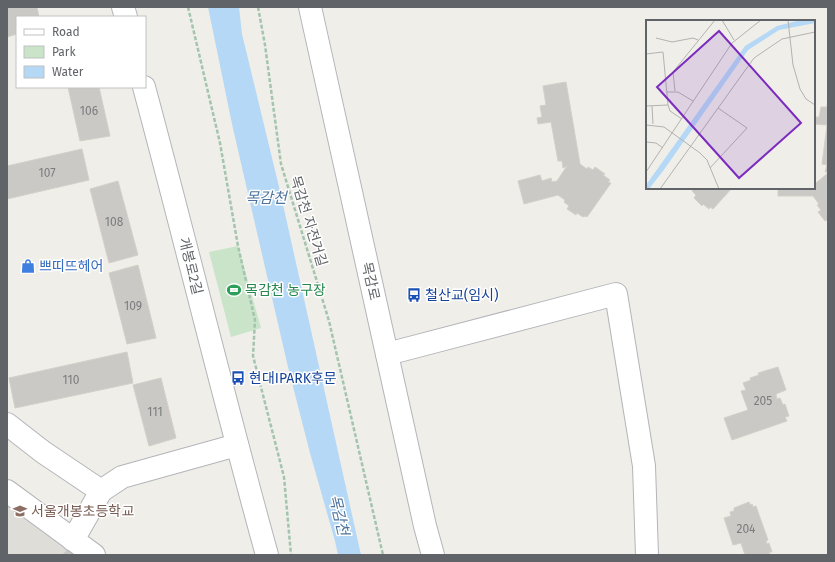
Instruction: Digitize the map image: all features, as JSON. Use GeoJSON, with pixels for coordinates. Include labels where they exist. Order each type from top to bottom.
{"type":"FeatureCollection","features":[{"type":"Feature","properties":{"kind":"street","name":"목감로"},"geometry":{"type":"LineString","coordinates":[[310,7],[425,526],[433,555]]}},
{"type":"Feature","properties":{"kind":"street","name":"개봉로2길"},"geometry":{"type":"LineString","coordinates":[[144,88],[267,555]]}},
{"type":"Feature","properties":{"kind":"street"},"geometry":{"type":"LineString","coordinates":[[387,354],[616,294],[644,466],[647,555]]}},
{"type":"Feature","properties":{"kind":"street"},"geometry":{"type":"LineString","coordinates":[[7,424],[43,452],[101,491]]}},
{"type":"Feature","properties":{"kind":"street"},"geometry":{"type":"LineString","coordinates":[[73,540],[101,491],[122,477],[237,445]]}},
{"type":"Feature","properties":{"kind":"street"},"geometry":{"type":"LineString","coordinates":[[7,491],[94,555]]}},
{"type":"Feature","properties":{"kind":"path"},"geometry":{"type":"LineString","coordinates":[[188,7],[220,143],[238,246],[254,320],[253,356],[284,477],[291,555]]}},
{"type":"Feature","properties":{"kind":"path","name":"목감천 자전거길"},"geometry":{"type":"LineString","coordinates":[[258,7],[265,45],[281,164],[329,321],[383,555]]}},
{"type":"Feature","properties":{"kind":"shaded area","name":"서울개봉초등학교"},"geometry":{"type":"Polygon","coordinates":[[[7,491],[94,555],[7,555],[7,491]]]}},
{"type":"Feature","properties":{"kind":"green space","name":"목감천 농구장"},"geometry":{"type":"Polygon","coordinates":[[[238,246],[261,328],[231,337],[209,252],[238,246]]]}},
{"type":"Feature","properties":{"kind":"water","name":"목감천"},"geometry":{"type":"Polygon","coordinates":[[[208,7],[239,7],[242,34],[280,191],[361,555],[338,555],[288,367],[232,124],[208,7]]]}},
{"type":"Feature","properties":{"kind":"building"},"geometry":{"type":"Polygon","coordinates":[[[7,7],[37,7],[39,16],[16,16],[16,34],[7,37],[7,7]]]}},
{"type":"Feature","properties":{"kind":"building"},"geometry":{"type":"Polygon","coordinates":[[[566,82],[580,164],[587,169],[588,167],[593,170],[595,167],[605,174],[603,175],[610,180],[608,182],[611,183],[587,217],[583,217],[577,213],[576,215],[567,209],[569,206],[564,202],[565,200],[558,195],[524,204],[518,181],[540,175],[542,181],[551,178],[552,182],[557,181],[567,166],[563,168],[562,161],[558,161],[551,122],[538,124],[537,118],[542,117],[540,106],[546,105],[543,86],[566,82]]]}},
{"type":"Feature","properties":{"kind":"building"},"geometry":{"type":"Polygon","coordinates":[[[68,88],[99,88],[110,136],[80,141],[68,88]]]}},
{"type":"Feature","properties":{"kind":"building"},"geometry":{"type":"Polygon","coordinates":[[[828,96],[828,172],[825,172],[827,165],[822,164],[827,125],[815,124],[815,117],[819,117],[821,107],[827,107],[828,96]]]}},
{"type":"Feature","properties":{"kind":"building"},"geometry":{"type":"Polygon","coordinates":[[[82,149],[89,180],[7,199],[7,166],[82,149]]]}},
{"type":"Feature","properties":{"kind":"building"},"geometry":{"type":"Polygon","coordinates":[[[828,173],[828,221],[825,221],[818,212],[821,210],[817,205],[819,204],[813,196],[778,196],[778,189],[815,189],[816,183],[828,173]]]}},
{"type":"Feature","properties":{"kind":"building"},"geometry":{"type":"Polygon","coordinates":[[[118,181],[138,255],[109,263],[90,189],[118,181]]]}},
{"type":"Feature","properties":{"kind":"building"},"geometry":{"type":"Polygon","coordinates":[[[731,189],[713,209],[710,207],[709,209],[703,204],[702,206],[694,198],[696,195],[692,191],[731,189]]]}},
{"type":"Feature","properties":{"kind":"building"},"geometry":{"type":"Polygon","coordinates":[[[138,265],[156,338],[127,344],[109,273],[138,265]]]}},
{"type":"Feature","properties":{"kind":"building"},"geometry":{"type":"Polygon","coordinates":[[[127,352],[133,383],[15,408],[9,378],[127,352]]]}},
{"type":"Feature","properties":{"kind":"building"},"geometry":{"type":"Polygon","coordinates":[[[778,367],[786,390],[776,394],[777,399],[780,398],[783,405],[785,404],[789,416],[785,417],[787,421],[732,440],[724,418],[748,410],[741,391],[746,390],[743,383],[751,380],[750,378],[759,375],[758,373],[778,367]]]}},
{"type":"Feature","properties":{"kind":"building"},"geometry":{"type":"Polygon","coordinates":[[[161,378],[176,438],[149,446],[133,385],[161,378]]]}},
{"type":"Feature","properties":{"kind":"building"},"geometry":{"type":"Polygon","coordinates":[[[749,502],[753,507],[756,506],[768,540],[766,541],[767,544],[769,543],[772,552],[769,552],[770,555],[745,555],[741,543],[733,545],[724,518],[731,516],[730,512],[734,511],[734,508],[749,502]]]}},
{"type":"Feature","properties":{"kind":"building"},"geometry":{"type":"Polygon","coordinates":[[[68,549],[75,555],[62,555],[68,549]]]}},
{"type":"Feature","properties":{"kind":"place","name":"쁘띠뜨헤어"},"geometry":{"type":"Point","coordinates":[28,266]}},
{"type":"Feature","properties":{"kind":"place","name":"목감천 농구장"},"geometry":{"type":"Point","coordinates":[234,290]}},
{"type":"Feature","properties":{"kind":"place","name":"철산교(임시)"},"geometry":{"type":"Point","coordinates":[414,295]}},
{"type":"Feature","properties":{"kind":"place","name":"현대IPARK후문"},"geometry":{"type":"Point","coordinates":[238,378]}},
{"type":"Feature","properties":{"kind":"place","name":"서울개봉초등학교"},"geometry":{"type":"Point","coordinates":[20,511]}}]}
